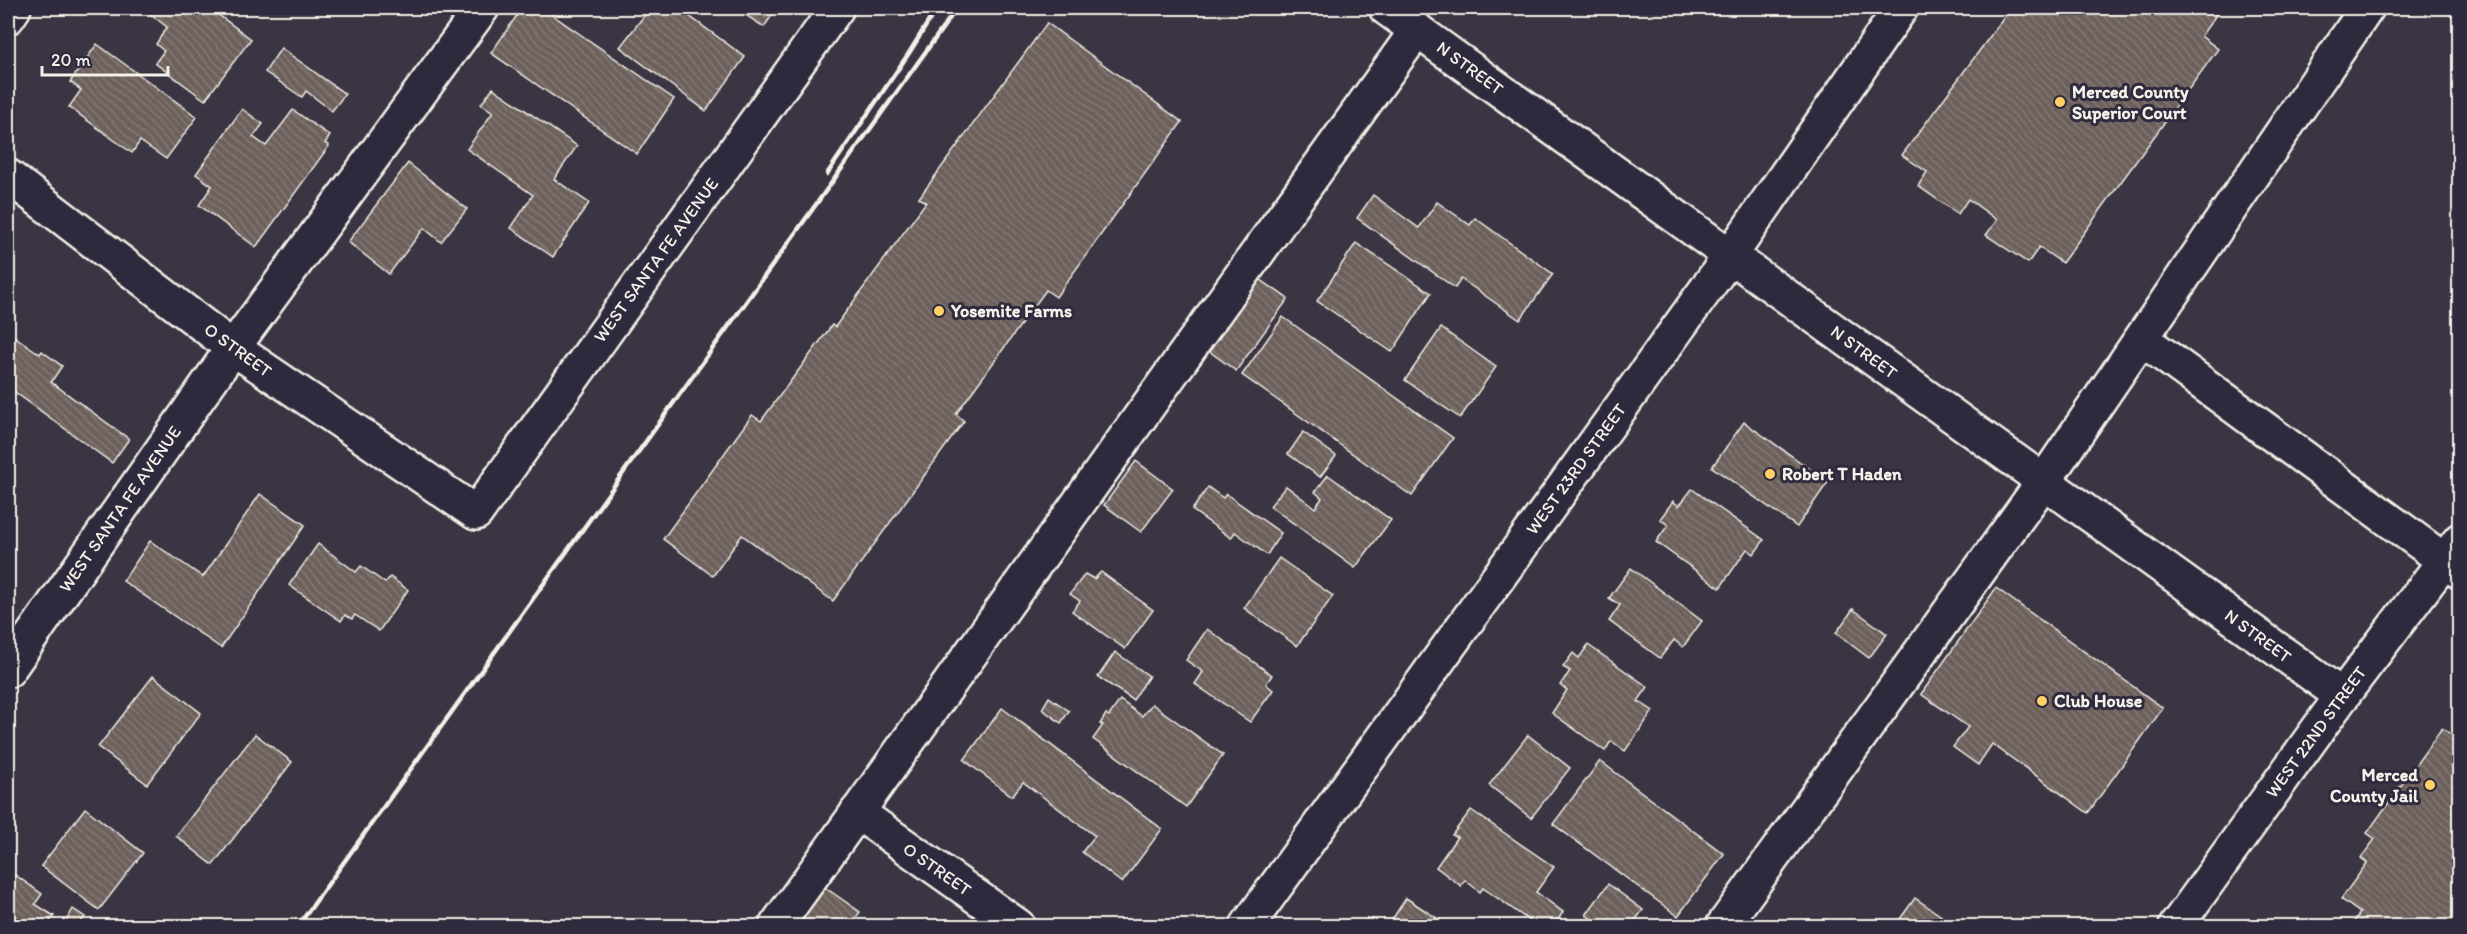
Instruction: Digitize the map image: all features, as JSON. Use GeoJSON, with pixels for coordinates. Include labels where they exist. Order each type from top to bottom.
{"type":"FeatureCollection","features":[{"type":"Feature","properties":{"kind":"street"},"geometry":{"type":"LineString","coordinates":[[8,17],[14,8]]}},
{"type":"Feature","properties":{"kind":"street","name":"WEST SANTA FE AVENUE"},"geometry":{"type":"LineString","coordinates":[[8,670],[233,348],[482,8]]}},
{"type":"Feature","properties":{"kind":"street","name":"WEST SANTA FE AVENUE"},"geometry":{"type":"LineString","coordinates":[[476,513],[837,8]]}},
{"type":"Feature","properties":{"kind":"street","name":"N STREET"},"geometry":{"type":"LineString","coordinates":[[1386,8],[2342,696]]}},
{"type":"Feature","properties":{"kind":"street","name":"WEST 23RD STREET"},"geometry":{"type":"LineString","coordinates":[[1247,927],[1730,256],[1901,8]]}},
{"type":"Feature","properties":{"kind":"street"},"geometry":{"type":"LineString","coordinates":[[1723,927],[2044,481],[2367,8]]}},
{"type":"Feature","properties":{"kind":"street"},"geometry":{"type":"LineString","coordinates":[[776,927],[1417,30]]}},
{"type":"Feature","properties":{"kind":"street","name":"O STREET"},"geometry":{"type":"LineString","coordinates":[[8,176],[233,348],[476,513]]}},
{"type":"Feature","properties":{"kind":"street"},"geometry":{"type":"LineString","coordinates":[[2142,339],[2454,558]]}},
{"type":"Feature","properties":{"kind":"street","name":"WEST 22ND STREET"},"geometry":{"type":"LineString","coordinates":[[2176,927],[2342,696],[2454,558]]}},
{"type":"Feature","properties":{"kind":"street","name":"O STREET"},"geometry":{"type":"LineString","coordinates":[[857,812],[1018,927]]}},
{"type":"Feature","properties":{"kind":"building"},"geometry":{"type":"Polygon","coordinates":[[[145,8],[209,8],[251,39],[205,100],[155,63],[164,51],[156,44],[167,27],[145,8]]]}},
{"type":"Feature","properties":{"kind":"building"},"geometry":{"type":"Polygon","coordinates":[[[522,8],[542,8],[674,99],[637,154],[491,53],[522,8]]]}},
{"type":"Feature","properties":{"kind":"building"},"geometry":{"type":"Polygon","coordinates":[[[650,8],[678,8],[745,57],[706,111],[620,47],[650,8]]]}},
{"type":"Feature","properties":{"kind":"building"},"geometry":{"type":"Polygon","coordinates":[[[735,8],[777,8],[764,27],[735,8]]]}},
{"type":"Feature","properties":{"kind":"building","name":"Merced County Superior Court"},"geometry":{"type":"Polygon","coordinates":[[[2011,8],[2221,8],[2201,36],[2218,49],[2062,263],[2039,247],[2028,263],[1986,235],[1997,220],[1968,199],[1958,214],[1918,186],[1927,172],[1902,155],[2011,8]]]}},
{"type":"Feature","properties":{"kind":"building","name":"Yosemite Farms"},"geometry":{"type":"Polygon","coordinates":[[[1047,23],[1182,122],[1056,297],[1046,290],[956,414],[964,421],[833,601],[742,535],[713,576],[663,539],[752,415],[761,421],[832,325],[835,327],[926,202],[919,198],[1047,23]]]}},
{"type":"Feature","properties":{"kind":"building"},"geometry":{"type":"Polygon","coordinates":[[[97,44],[197,117],[166,159],[140,141],[132,153],[69,107],[81,90],[70,82],[97,44]]]}},
{"type":"Feature","properties":{"kind":"building"},"geometry":{"type":"Polygon","coordinates":[[[281,48],[345,94],[332,111],[306,91],[302,97],[265,72],[281,48]]]}},
{"type":"Feature","properties":{"kind":"building"},"geometry":{"type":"Polygon","coordinates":[[[493,88],[577,146],[554,179],[589,203],[553,257],[511,228],[533,195],[467,149],[493,112],[481,104],[493,88]]]}},
{"type":"Feature","properties":{"kind":"building"},"geometry":{"type":"Polygon","coordinates":[[[242,109],[263,124],[253,137],[266,146],[293,110],[330,136],[325,143],[329,146],[256,247],[199,205],[212,186],[196,174],[242,109]]]}},
{"type":"Feature","properties":{"kind":"building"},"geometry":{"type":"Polygon","coordinates":[[[408,163],[467,209],[441,242],[424,228],[389,274],[348,242],[408,163]]]}},
{"type":"Feature","properties":{"kind":"building"},"geometry":{"type":"Polygon","coordinates":[[[1373,195],[1419,228],[1437,202],[1470,225],[1475,218],[1553,274],[1520,320],[1461,279],[1455,288],[1357,218],[1373,195]]]}},
{"type":"Feature","properties":{"kind":"building"},"geometry":{"type":"Polygon","coordinates":[[[1356,243],[1431,293],[1392,352],[1317,301],[1356,243]]]}},
{"type":"Feature","properties":{"kind":"building"},"geometry":{"type":"Polygon","coordinates":[[[1257,277],[1288,299],[1236,371],[1205,348],[1257,277]]]}},
{"type":"Feature","properties":{"kind":"building"},"geometry":{"type":"Polygon","coordinates":[[[1283,317],[1453,438],[1412,496],[1242,375],[1283,317]]]}},
{"type":"Feature","properties":{"kind":"building"},"geometry":{"type":"Polygon","coordinates":[[[1441,328],[1496,367],[1460,418],[1405,380],[1441,328]]]}},
{"type":"Feature","properties":{"kind":"building"},"geometry":{"type":"Polygon","coordinates":[[[8,332],[40,354],[42,351],[62,366],[51,382],[129,439],[112,463],[8,387],[8,332]]]}},
{"type":"Feature","properties":{"kind":"building","name":"Robert T Haden"},"geometry":{"type":"Polygon","coordinates":[[[1744,422],[1828,482],[1797,527],[1712,467],[1744,422]]]}},
{"type":"Feature","properties":{"kind":"building"},"geometry":{"type":"Polygon","coordinates":[[[1303,432],[1336,456],[1320,477],[1288,454],[1303,432]]]}},
{"type":"Feature","properties":{"kind":"building"},"geometry":{"type":"Polygon","coordinates":[[[1136,461],[1173,489],[1141,532],[1104,505],[1136,461]]]}},
{"type":"Feature","properties":{"kind":"building"},"geometry":{"type":"Polygon","coordinates":[[[1328,475],[1391,520],[1355,568],[1270,506],[1286,486],[1315,508],[1322,498],[1315,492],[1328,475]]]}},
{"type":"Feature","properties":{"kind":"building"},"geometry":{"type":"Polygon","coordinates":[[[1208,487],[1223,498],[1226,494],[1281,533],[1267,555],[1235,532],[1231,538],[1192,510],[1208,487]]]}},
{"type":"Feature","properties":{"kind":"building"},"geometry":{"type":"Polygon","coordinates":[[[1692,489],[1764,540],[1754,554],[1747,549],[1720,588],[1656,542],[1668,525],[1660,519],[1673,501],[1679,506],[1692,489]]]}},
{"type":"Feature","properties":{"kind":"building"},"geometry":{"type":"Polygon","coordinates":[[[260,494],[305,525],[221,648],[123,581],[150,541],[203,577],[260,494]]]}},
{"type":"Feature","properties":{"kind":"building"},"geometry":{"type":"Polygon","coordinates":[[[318,544],[356,572],[361,566],[385,583],[390,577],[408,590],[379,631],[355,615],[352,619],[345,615],[341,621],[289,585],[318,544]]]}},
{"type":"Feature","properties":{"kind":"building"},"geometry":{"type":"Polygon","coordinates":[[[1279,558],[1333,596],[1297,646],[1244,608],[1279,558]]]}},
{"type":"Feature","properties":{"kind":"building"},"geometry":{"type":"Polygon","coordinates":[[[1631,568],[1702,621],[1683,647],[1674,640],[1660,658],[1609,621],[1620,605],[1609,598],[1631,568]]]}},
{"type":"Feature","properties":{"kind":"building"},"geometry":{"type":"Polygon","coordinates":[[[1101,572],[1153,610],[1125,649],[1072,611],[1080,601],[1070,594],[1085,574],[1094,579],[1101,572]]]}},
{"type":"Feature","properties":{"kind":"building","name":"Club House"},"geometry":{"type":"Polygon","coordinates":[[[1996,588],[2163,708],[2088,813],[1992,744],[1978,765],[1953,747],[1968,727],[1921,694],[1996,588]]]}},
{"type":"Feature","properties":{"kind":"building"},"geometry":{"type":"Polygon","coordinates":[[[1853,609],[1887,634],[1869,658],[1836,633],[1853,609]]]}},
{"type":"Feature","properties":{"kind":"building"},"geometry":{"type":"Polygon","coordinates":[[[1207,629],[1272,675],[1266,684],[1273,690],[1250,722],[1195,684],[1203,672],[1186,660],[1207,629]]]}},
{"type":"Feature","properties":{"kind":"building"},"geometry":{"type":"Polygon","coordinates":[[[1588,645],[1648,687],[1638,701],[1653,711],[1625,751],[1611,741],[1605,751],[1552,713],[1567,690],[1560,685],[1570,671],[1563,667],[1573,653],[1579,658],[1588,645]]]}},
{"type":"Feature","properties":{"kind":"building"},"geometry":{"type":"Polygon","coordinates":[[[1115,652],[1149,676],[1133,700],[1098,677],[1115,652]]]}},
{"type":"Feature","properties":{"kind":"building"},"geometry":{"type":"Polygon","coordinates":[[[153,676],[201,713],[147,784],[98,747],[153,676]]]}},
{"type":"Feature","properties":{"kind":"building"},"geometry":{"type":"Polygon","coordinates":[[[1049,697],[1069,711],[1061,723],[1042,709],[1049,697]]]}},
{"type":"Feature","properties":{"kind":"building"},"geometry":{"type":"Polygon","coordinates":[[[1120,700],[1142,716],[1152,704],[1223,755],[1186,807],[1093,739],[1103,725],[1100,724],[1106,714],[1109,716],[1120,700]]]}},
{"type":"Feature","properties":{"kind":"building"},"geometry":{"type":"Polygon","coordinates":[[[1002,708],[1162,829],[1122,883],[1082,852],[1095,836],[1023,782],[1012,796],[964,760],[1002,708]]]}},
{"type":"Feature","properties":{"kind":"building","name":"Merced County Jail"},"geometry":{"type":"Polygon","coordinates":[[[2442,728],[2456,738],[2460,732],[2460,926],[2351,926],[2360,913],[2341,899],[2367,863],[2361,858],[2375,839],[2367,833],[2442,728]]]}},
{"type":"Feature","properties":{"kind":"building"},"geometry":{"type":"Polygon","coordinates":[[[255,734],[292,762],[213,865],[176,836],[255,734]]]}},
{"type":"Feature","properties":{"kind":"building"},"geometry":{"type":"Polygon","coordinates":[[[1528,735],[1570,768],[1531,818],[1489,785],[1528,735]]]}},
{"type":"Feature","properties":{"kind":"building"},"geometry":{"type":"Polygon","coordinates":[[[1600,761],[1724,854],[1678,916],[1553,824],[1600,761]]]}},
{"type":"Feature","properties":{"kind":"building"},"geometry":{"type":"Polygon","coordinates":[[[85,808],[143,853],[99,910],[41,866],[85,808]]]}},
{"type":"Feature","properties":{"kind":"building"},"geometry":{"type":"Polygon","coordinates":[[[1471,810],[1554,867],[1536,892],[1563,912],[1554,926],[1537,926],[1483,888],[1480,892],[1465,880],[1461,886],[1436,867],[1457,837],[1452,835],[1471,810]]]}},
{"type":"Feature","properties":{"kind":"building"},"geometry":{"type":"Polygon","coordinates":[[[8,870],[42,894],[35,904],[54,916],[46,926],[21,924],[8,926],[8,870]]]}},
{"type":"Feature","properties":{"kind":"building"},"geometry":{"type":"Polygon","coordinates":[[[820,884],[860,912],[850,926],[788,926],[820,884]]]}},
{"type":"Feature","properties":{"kind":"building"},"geometry":{"type":"Polygon","coordinates":[[[1608,884],[1643,910],[1631,926],[1602,926],[1586,915],[1608,884]]]}},
{"type":"Feature","properties":{"kind":"building"},"geometry":{"type":"Polygon","coordinates":[[[1406,898],[1449,926],[1388,926],[1406,898]]]}},
{"type":"Feature","properties":{"kind":"building"},"geometry":{"type":"Polygon","coordinates":[[[1915,898],[1956,926],[1895,926],[1915,898]]]}},
{"type":"Feature","properties":{"kind":"building"},"geometry":{"type":"Polygon","coordinates":[[[73,909],[85,917],[78,926],[69,926],[65,923],[73,909]]]}},
{"type":"Feature","properties":{"kind":"railway"},"geometry":{"type":"LineString","coordinates":[[827,174],[937,8]]}},
{"type":"Feature","properties":{"kind":"railway"},"geometry":{"type":"LineString","coordinates":[[298,926],[957,8]]}},
{"type":"Feature","properties":{"kind":"place","name":"Merced County Superior Court"},"geometry":{"type":"Point","coordinates":[2060,102]}},
{"type":"Feature","properties":{"kind":"place","name":"Yosemite Farms"},"geometry":{"type":"Point","coordinates":[939,311]}},
{"type":"Feature","properties":{"kind":"place","name":"Robert T Haden"},"geometry":{"type":"Point","coordinates":[1770,474]}},
{"type":"Feature","properties":{"kind":"place","name":"Club House"},"geometry":{"type":"Point","coordinates":[2042,701]}},
{"type":"Feature","properties":{"kind":"place","name":"Merced County Jail"},"geometry":{"type":"Point","coordinates":[2430,785]}}]}
